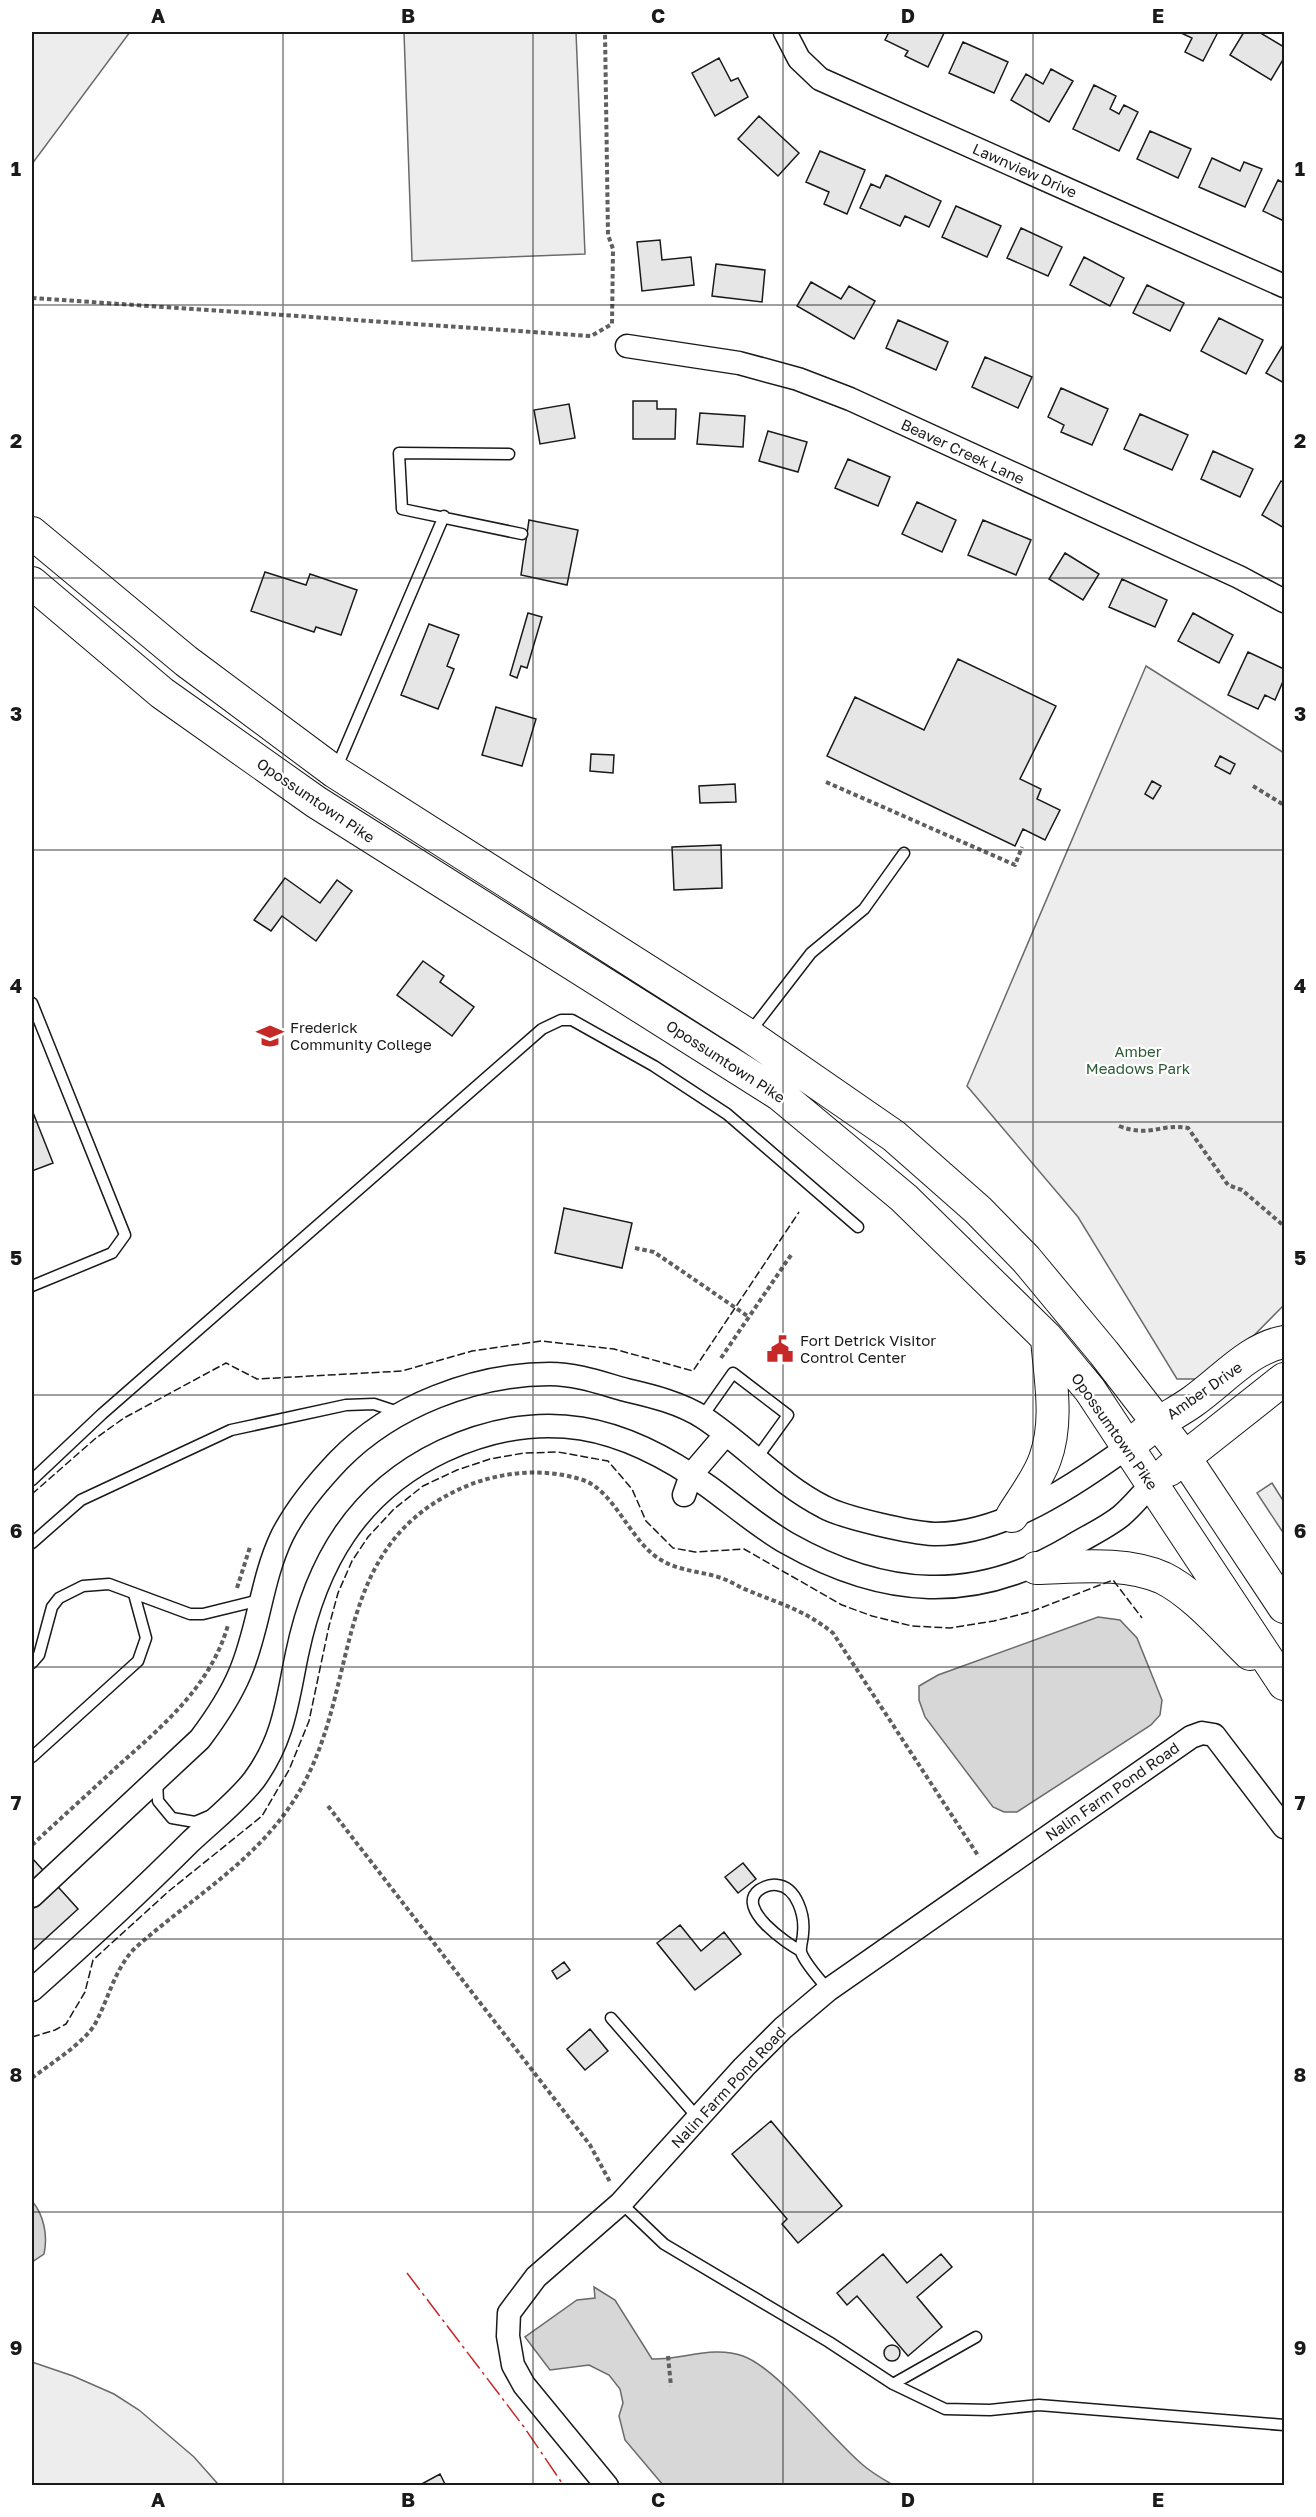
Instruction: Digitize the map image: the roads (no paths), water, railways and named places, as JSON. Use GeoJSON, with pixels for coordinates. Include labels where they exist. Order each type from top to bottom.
{"type":"FeatureCollection","features":[{"type":"Feature","properties":{"kind":"main road"},"geometry":{"type":"LineString","coordinates":[[32,533],[186,662],[335,772],[748,1035],[894,1136],[978,1210],[1026,1259],[1104,1353],[1185,1458],[1284,1607]]}},
{"type":"Feature","properties":{"kind":"main road","name":"Opossumtown Pike"},"geometry":{"type":"LineString","coordinates":[[32,584],[162,693],[315,802],[779,1094],[904,1198],[1047,1338],[1090,1390],[1284,1685]]}},
{"type":"Feature","properties":{"kind":"main road"},"geometry":{"type":"LineString","coordinates":[[1012,1516],[1045,1460],[1051,1438],[1053,1410],[1047,1338]]}},
{"type":"Feature","properties":{"kind":"main road","name":"Amber Drive"},"geometry":{"type":"LineString","coordinates":[[1128,1447],[1157,1422],[1190,1403],[1267,1345],[1284,1342]]}},
{"type":"Feature","properties":{"kind":"main road"},"geometry":{"type":"LineString","coordinates":[[1152,1484],[1284,1379]]}},
{"type":"Feature","properties":{"kind":"main road"},"geometry":{"type":"LineString","coordinates":[[1035,1568],[1115,1567],[1144,1572],[1165,1579],[1189,1597],[1284,1685]]}},
{"type":"Feature","properties":{"kind":"street","name":"Lawnview Drive"},"geometry":{"type":"LineString","coordinates":[[784,32],[799,59],[820,79],[1284,285]]}},
{"type":"Feature","properties":{"kind":"street","name":"Beaver Creek Lane"},"geometry":{"type":"LineString","coordinates":[[627,346],[739,363],[798,379],[850,399],[1239,577],[1284,601]]}},
{"type":"Feature","properties":{"kind":"street"},"geometry":{"type":"LineString","coordinates":[[32,1896],[157,1781],[200,1739],[219,1715],[241,1672],[260,1600],[283,1535],[339,1460],[364,1437],[402,1413],[456,1390],[508,1377],[552,1374],[588,1379],[660,1398],[702,1417],[825,1508],[900,1529],[936,1534],[973,1528],[1012,1516],[1074,1486],[1128,1447]]}},
{"type":"Feature","properties":{"kind":"street"},"geometry":{"type":"LineString","coordinates":[[32,1988],[154,1880],[253,1782],[274,1749],[288,1707],[307,1611],[326,1565],[349,1525],[374,1496],[415,1466],[447,1450],[495,1432],[535,1426],[573,1426],[638,1443],[688,1485],[786,1543],[858,1575],[931,1588],[978,1586],[1035,1568],[1121,1516],[1152,1484]]}},
{"type":"Feature","properties":{"kind":"street"},"geometry":{"type":"LineString","coordinates":[[688,1485],[726,1434]]}},
{"type":"Feature","properties":{"kind":"street","name":"Nalin Farm Pond Road"},"geometry":{"type":"LineString","coordinates":[[607,2486],[524,2385],[513,2365],[508,2336],[509,2313],[536,2277],[621,2203],[767,2043],[828,1990],[1175,1747],[1202,1733],[1214,1735],[1224,1745],[1284,1827]]}},
{"type":"Feature","properties":{"kind":"lane"},"geometry":{"type":"LineString","coordinates":[[509,454],[399,453],[402,509],[522,534]]}},
{"type":"Feature","properties":{"kind":"lane"},"geometry":{"type":"LineString","coordinates":[[335,772],[444,516]]}},
{"type":"Feature","properties":{"kind":"lane"},"geometry":{"type":"LineString","coordinates":[[748,1035],[811,953],[864,909],[904,854]]}},
{"type":"Feature","properties":{"kind":"lane"},"geometry":{"type":"LineString","coordinates":[[32,1003],[125,1235],[112,1253],[32,1286]]}},
{"type":"Feature","properties":{"kind":"lane"},"geometry":{"type":"LineString","coordinates":[[32,1479],[111,1406],[542,1029],[561,1020],[572,1020],[654,1066],[727,1114],[858,1227]]}},
{"type":"Feature","properties":{"kind":"lane"},"geometry":{"type":"LineString","coordinates":[[702,1417],[733,1373],[788,1415],[757,1458]]}},
{"type":"Feature","properties":{"kind":"lane"},"geometry":{"type":"LineString","coordinates":[[32,1543],[81,1500],[231,1430],[346,1405],[374,1404],[402,1413]]}},
{"type":"Feature","properties":{"kind":"lane"},"geometry":{"type":"LineString","coordinates":[[32,1663],[39,1655],[45,1625],[59,1598],[83,1586],[109,1584],[190,1614],[260,1600]]}},
{"type":"Feature","properties":{"kind":"lane"},"geometry":{"type":"LineString","coordinates":[[32,1757],[138,1661],[146,1638],[134,1594]]}},
{"type":"Feature","properties":{"kind":"lane"},"geometry":{"type":"LineString","coordinates":[[157,1781],[158,1801],[172,1818],[195,1822],[227,1809]]}},
{"type":"Feature","properties":{"kind":"lane"},"geometry":{"type":"LineString","coordinates":[[801,1951],[803,1917],[792,1893],[784,1886],[766,1886],[756,1893],[754,1901],[756,1913],[783,1941],[801,1951],[828,1990]]}},
{"type":"Feature","properties":{"kind":"lane"},"geometry":{"type":"LineString","coordinates":[[610,2018],[674,2088],[698,2118]]}},
{"type":"Feature","properties":{"kind":"lane"},"geometry":{"type":"LineString","coordinates":[[621,2203],[664,2244],[829,2342],[893,2384],[945,2409],[990,2410],[1039,2405],[1284,2425]]}},
{"type":"Feature","properties":{"kind":"lane"},"geometry":{"type":"LineString","coordinates":[[893,2384],[976,2337]]}},
{"type":"Feature","properties":{"kind":"place","name":"Frederick Community College"},"geometry":{"type":"Point","coordinates":[270,1036]}},
{"type":"Feature","properties":{"kind":"place","name":"Fort Detrick Visitor Control Center"},"geometry":{"type":"Point","coordinates":[780,1349]}},
{"type":"Feature","properties":{"kind":"park label","name":"Amber Meadows Park"},"geometry":{"type":"Point","coordinates":[1138,1060]}}]}
